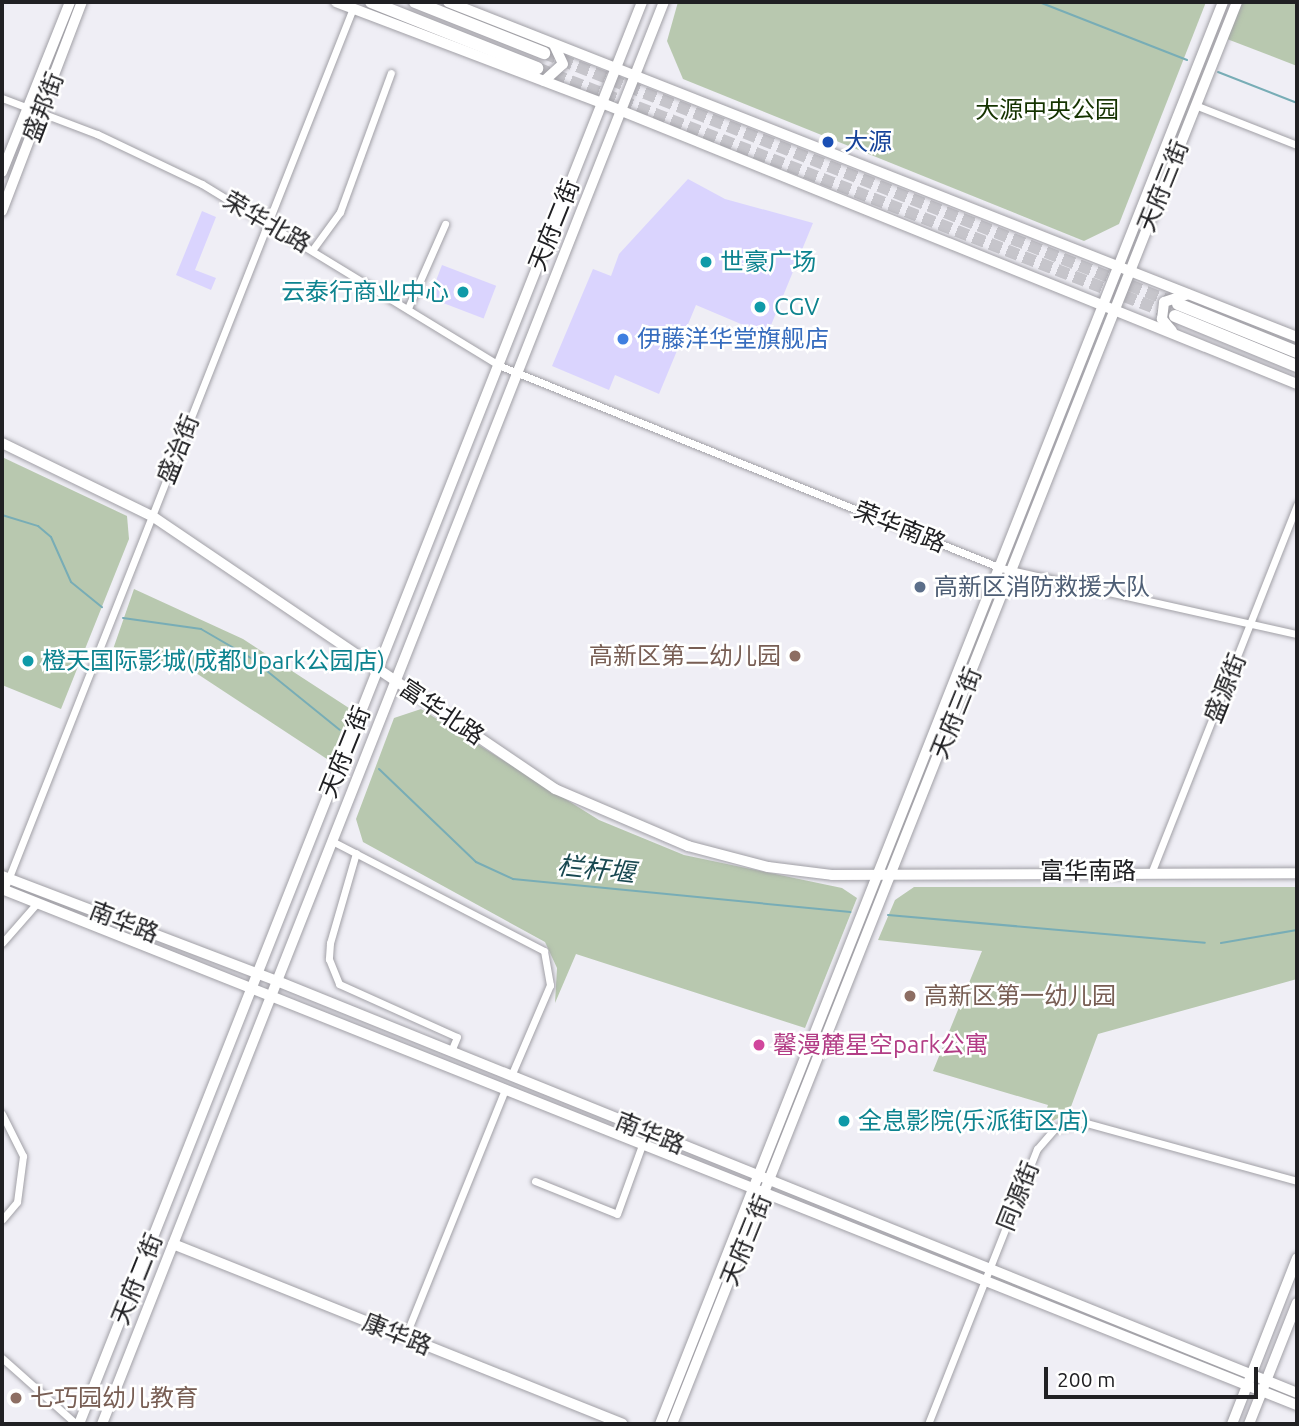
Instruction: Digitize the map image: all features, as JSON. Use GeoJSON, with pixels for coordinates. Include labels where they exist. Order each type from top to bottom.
{"type":"FeatureCollection","features":[{"type":"Feature","properties":{"kind":"highway"},"geometry":{"type":"LineString","coordinates":[[371,2],[537,68]]}},
{"type":"Feature","properties":{"kind":"highway"},"geometry":{"type":"LineString","coordinates":[[415,2],[548,49]]}},
{"type":"Feature","properties":{"kind":"highway"},"geometry":{"type":"LineString","coordinates":[[1297,352],[1177,310],[1297,366]]}},
{"type":"Feature","properties":{"kind":"main road","name":"盛邦街"},"geometry":{"type":"LineString","coordinates":[[2,172],[70,2]]}},
{"type":"Feature","properties":{"kind":"main road","name":"盛邦街"},"geometry":{"type":"LineString","coordinates":[[2,211],[82,2]]}},
{"type":"Feature","properties":{"kind":"main road"},"geometry":{"type":"LineString","coordinates":[[336,2],[621,110],[1118,309],[1297,384]]}},
{"type":"Feature","properties":{"kind":"main road"},"geometry":{"type":"LineString","coordinates":[[448,2],[548,49],[636,73],[1297,337]]}},
{"type":"Feature","properties":{"kind":"main road","name":"天府二街"},"geometry":{"type":"LineString","coordinates":[[78,1424],[642,2]]}},
{"type":"Feature","properties":{"kind":"main road","name":"天府二街"},"geometry":{"type":"LineString","coordinates":[[102,1424],[664,2]]}},
{"type":"Feature","properties":{"kind":"main road","name":"天府三街"},"geometry":{"type":"LineString","coordinates":[[672,1424],[1118,309],[1124,267],[1223,2]]}},
{"type":"Feature","properties":{"kind":"main road","name":"天府三街"},"geometry":{"type":"LineString","coordinates":[[660,1424],[1106,305],[1195,105],[1237,2]]}},
{"type":"Feature","properties":{"kind":"main road"},"geometry":{"type":"LineString","coordinates":[[544,81],[563,64],[548,49]]}},
{"type":"Feature","properties":{"kind":"main road"},"geometry":{"type":"LineString","coordinates":[[1174,333],[1163,318],[1164,302],[1192,294]]}},
{"type":"Feature","properties":{"kind":"main road","name":"富华北路"},"geometry":{"type":"LineString","coordinates":[[2,443],[152,516],[555,789],[659,835],[768,867],[832,875],[879,874]]}},
{"type":"Feature","properties":{"kind":"main road","name":"富华南路"},"geometry":{"type":"LineString","coordinates":[[879,874],[1152,871],[1297,873]]}},
{"type":"Feature","properties":{"kind":"main road","name":"南华路"},"geometry":{"type":"LineString","coordinates":[[5,878],[258,973],[769,1182],[1297,1393]]}},
{"type":"Feature","properties":{"kind":"main road","name":"南华路"},"geometry":{"type":"LineString","coordinates":[[3,890],[753,1191],[1297,1405]]}},
{"type":"Feature","properties":{"kind":"main road","name":"康华路"},"geometry":{"type":"LineString","coordinates":[[173,1244],[622,1424]]}},
{"type":"Feature","properties":{"kind":"main road"},"geometry":{"type":"LineString","coordinates":[[1231,1424],[1297,1258]]}},
{"type":"Feature","properties":{"kind":"main road"},"geometry":{"type":"LineString","coordinates":[[1249,1424],[1297,1303]]}},
{"type":"Feature","properties":{"kind":"street","name":"盛治街"},"geometry":{"type":"LineString","coordinates":[[3,890],[5,878],[353,8]]}},
{"type":"Feature","properties":{"kind":"street"},"geometry":{"type":"LineString","coordinates":[[313,249],[340,212],[391,73]]}},
{"type":"Feature","properties":{"kind":"street","name":"荣华北路"},"geometry":{"type":"LineString","coordinates":[[2,98],[147,157],[269,220],[498,366],[517,373]]}},
{"type":"Feature","properties":{"kind":"street"},"geometry":{"type":"LineString","coordinates":[[1195,105],[1297,145]]}},
{"type":"Feature","properties":{"kind":"street"},"geometry":{"type":"LineString","coordinates":[[408,308],[445,224]]}},
{"type":"Feature","properties":{"kind":"street","name":"荣华南路"},"geometry":{"type":"LineString","coordinates":[[517,373],[1001,568],[1297,634]]}},
{"type":"Feature","properties":{"kind":"street","name":"盛源街"},"geometry":{"type":"LineString","coordinates":[[1152,871],[1297,505]]}},
{"type":"Feature","properties":{"kind":"street"},"geometry":{"type":"LineString","coordinates":[[332,841],[544,951],[550,985],[510,1076]]}},
{"type":"Feature","properties":{"kind":"street"},"geometry":{"type":"LineString","coordinates":[[356,853],[330,943],[329,959],[339,984],[457,1037],[451,1051]]}},
{"type":"Feature","properties":{"kind":"street"},"geometry":{"type":"LineString","coordinates":[[2,943],[37,903]]}},
{"type":"Feature","properties":{"kind":"street"},"geometry":{"type":"LineString","coordinates":[[405,1337],[505,1090]]}},
{"type":"Feature","properties":{"kind":"street"},"geometry":{"type":"LineString","coordinates":[[2,1114],[23,1156],[17,1202],[2,1220]]}},
{"type":"Feature","properties":{"kind":"street","name":"同源街"},"geometry":{"type":"LineString","coordinates":[[928,1424],[1037,1149],[1045,1136],[1068,1122],[1297,1181]]}},
{"type":"Feature","properties":{"kind":"street"},"geometry":{"type":"LineString","coordinates":[[536,1181],[617,1214],[642,1145]]}},
{"type":"Feature","properties":{"kind":"street"},"geometry":{"type":"LineString","coordinates":[[2,1358],[78,1424]]}},
{"type":"Feature","properties":{"kind":"green space","name":"大源中央公园"},"geometry":{"type":"Polygon","coordinates":[[[678,2],[1206,2],[1119,224],[1084,241],[683,79],[667,41],[678,2]]]}},
{"type":"Feature","properties":{"kind":"green space"},"geometry":{"type":"Polygon","coordinates":[[[1242,2],[1297,2],[1297,66],[1227,39],[1242,2]]]}},
{"type":"Feature","properties":{"kind":"green space"},"geometry":{"type":"Polygon","coordinates":[[[2,457],[127,516],[129,539],[61,709],[2,685],[2,457]]]}},
{"type":"Feature","properties":{"kind":"green space"},"geometry":{"type":"Polygon","coordinates":[[[134,589],[243,639],[352,710],[330,761],[196,673],[111,655],[134,589]]]}},
{"type":"Feature","properties":{"kind":"green space"},"geometry":{"type":"Polygon","coordinates":[[[421,709],[599,820],[684,855],[842,888],[857,898],[805,1028],[576,954],[555,1003],[557,968],[545,942],[363,842],[356,819],[394,718],[421,709]]]}},
{"type":"Feature","properties":{"kind":"green space"},"geometry":{"type":"Polygon","coordinates":[[[914,887],[1297,887],[1297,979],[1098,1034],[1069,1112],[1040,1128],[1048,1105],[933,1071],[982,951],[878,940],[895,900],[914,887]]]}},
{"type":"Feature","properties":{"kind":"building","name":"世豪广场"},"geometry":{"type":"Polygon","coordinates":[[[688,179],[725,199],[813,223],[767,335],[696,305],[659,394],[615,375],[609,390],[552,366],[593,269],[611,276],[619,254],[688,179]]]}},
{"type":"Feature","properties":{"kind":"building"},"geometry":{"type":"Polygon","coordinates":[[[202,211],[216,217],[195,270],[216,278],[211,290],[176,275],[202,211]]]}},
{"type":"Feature","properties":{"kind":"building","name":"云泰行商业中心"},"geometry":{"type":"Polygon","coordinates":[[[442,265],[496,286],[484,318],[429,298],[442,265]]]}},
{"type":"Feature","properties":{"kind":"waterway"},"geometry":{"type":"LineString","coordinates":[[1039,2],[1187,60]]}},
{"type":"Feature","properties":{"kind":"waterway"},"geometry":{"type":"LineString","coordinates":[[1218,72],[1297,103]]}},
{"type":"Feature","properties":{"kind":"waterway","name":"栏杆堰"},"geometry":{"type":"LineString","coordinates":[[2,515],[38,526],[51,537],[71,582],[102,607]]}},
{"type":"Feature","properties":{"kind":"waterway","name":"栏杆堰"},"geometry":{"type":"LineString","coordinates":[[123,618],[201,629],[251,658],[340,730]]}},
{"type":"Feature","properties":{"kind":"waterway","name":"栏杆堰"},"geometry":{"type":"LineString","coordinates":[[379,769],[476,862],[513,879],[850,912]]}},
{"type":"Feature","properties":{"kind":"waterway","name":"栏杆堰"},"geometry":{"type":"LineString","coordinates":[[888,915],[1205,943]]}},
{"type":"Feature","properties":{"kind":"waterway","name":"栏杆堰"},"geometry":{"type":"LineString","coordinates":[[1221,943],[1297,930]]}},
{"type":"Feature","properties":{"kind":"tunnel"},"geometry":{"type":"LineString","coordinates":[[544,53],[1177,304]]}},
{"type":"Feature","properties":{"kind":"tunnel"},"geometry":{"type":"LineString","coordinates":[[537,68],[1173,315]]}},
{"type":"Feature","properties":{"kind":"place","name":"大源"},"geometry":{"type":"Point","coordinates":[828,142]}},
{"type":"Feature","properties":{"kind":"place","name":"世豪广场"},"geometry":{"type":"Point","coordinates":[706,262]}},
{"type":"Feature","properties":{"kind":"place","name":"云泰行商业中心"},"geometry":{"type":"Point","coordinates":[463,292]}},
{"type":"Feature","properties":{"kind":"place","name":"CGV"},"geometry":{"type":"Point","coordinates":[760,307]}},
{"type":"Feature","properties":{"kind":"place","name":"伊藤洋华堂旗舰店"},"geometry":{"type":"Point","coordinates":[623,339]}},
{"type":"Feature","properties":{"kind":"place","name":"高新区消防救援大队"},"geometry":{"type":"Point","coordinates":[920,587]}},
{"type":"Feature","properties":{"kind":"place","name":"高新区第二幼儿园"},"geometry":{"type":"Point","coordinates":[795,656]}},
{"type":"Feature","properties":{"kind":"place","name":"橙天国际影城(成都Upark公园店)"},"geometry":{"type":"Point","coordinates":[28,661]}},
{"type":"Feature","properties":{"kind":"place","name":"高新区第一幼儿园"},"geometry":{"type":"Point","coordinates":[910,996]}},
{"type":"Feature","properties":{"kind":"place","name":"馨漫麓星空park公寓"},"geometry":{"type":"Point","coordinates":[759,1045]}},
{"type":"Feature","properties":{"kind":"place","name":"全息影院(乐派街区店)"},"geometry":{"type":"Point","coordinates":[844,1121]}},
{"type":"Feature","properties":{"kind":"place","name":"七巧园幼儿教育"},"geometry":{"type":"Point","coordinates":[16,1398]}}]}
